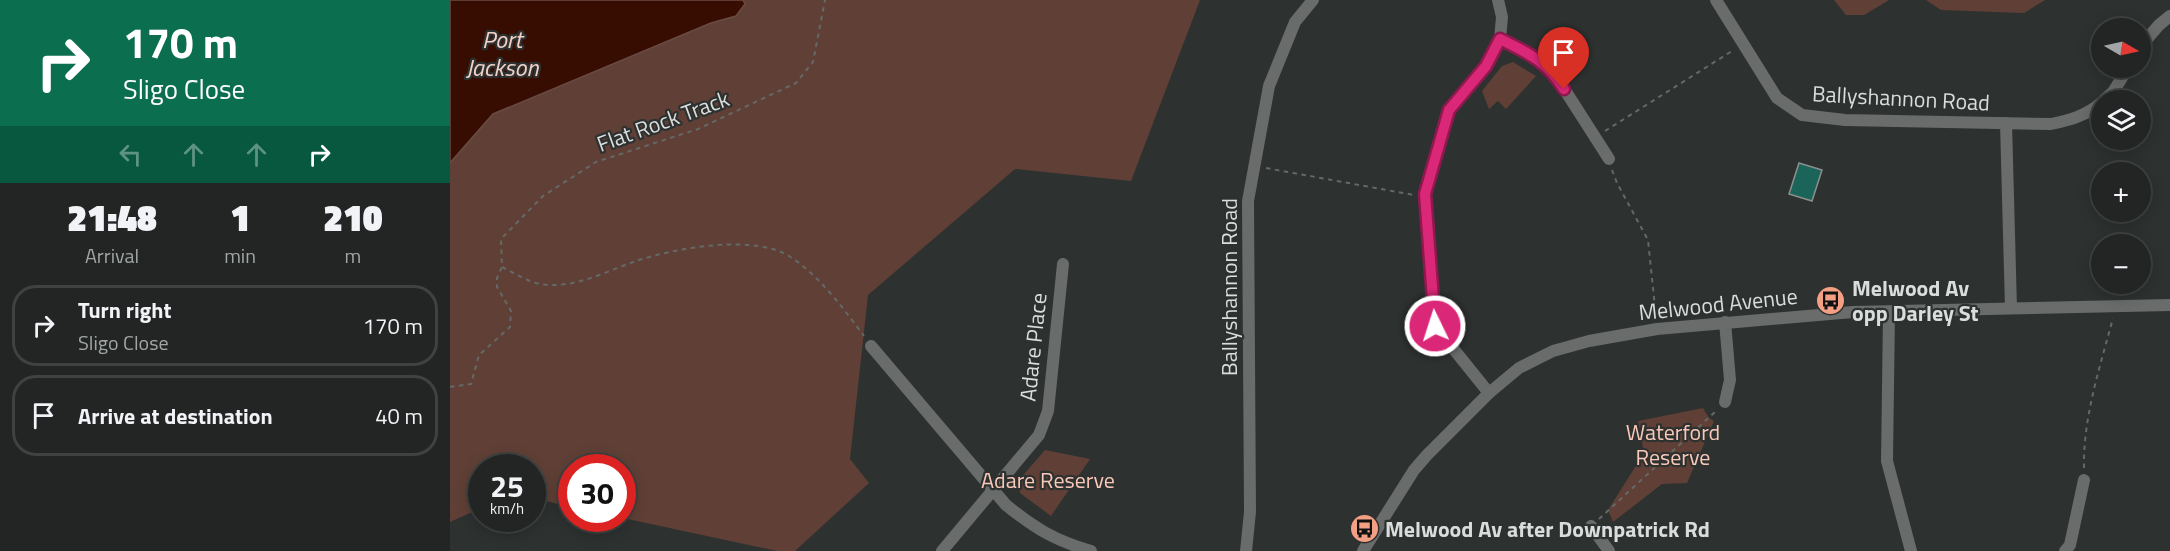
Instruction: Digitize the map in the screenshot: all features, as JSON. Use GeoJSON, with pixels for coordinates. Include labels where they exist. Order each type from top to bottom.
{"type":"FeatureCollection","features":[{"type":"Feature","properties":{"kind":"street","name":"Ballyshannon Road"},"geometry":{"type":"LineString","coordinates":[[1246,551],[1250,512],[1248,201],[1269,86],[1295,22],[1313,0]]}},
{"type":"Feature","properties":{"kind":"street"},"geometry":{"type":"LineString","coordinates":[[1489,393],[1435,326],[1425,194],[1449,110],[1486,66],[1500,39],[1502,17],[1498,0]]}},
{"type":"Feature","properties":{"kind":"street","name":"Ballyshannon Road"},"geometry":{"type":"LineString","coordinates":[[1716,0],[1777,98],[1802,116],[1845,120],[2051,124],[2073,120],[2091,111]]}},
{"type":"Feature","properties":{"kind":"street"},"geometry":{"type":"LineString","coordinates":[[2151,34],[2170,16]]}},
{"type":"Feature","properties":{"kind":"street"},"geometry":{"type":"LineString","coordinates":[[1500,39],[1538,58],[1554,73],[1609,159]]}},
{"type":"Feature","properties":{"kind":"street"},"geometry":{"type":"LineString","coordinates":[[2006,123],[2011,308]]}},
{"type":"Feature","properties":{"kind":"street","name":"Adare Place"},"geometry":{"type":"LineString","coordinates":[[942,551],[1039,435],[1048,411],[1063,264]]}},
{"type":"Feature","properties":{"kind":"street","name":"Melwood Avenue"},"geometry":{"type":"LineString","coordinates":[[1363,551],[1414,470],[1489,393],[1519,368],[1553,351],[1589,341],[1657,329],[1853,312],[2170,305]]}},
{"type":"Feature","properties":{"kind":"street"},"geometry":{"type":"LineString","coordinates":[[1889,312],[1887,461],[1911,551]]}},
{"type":"Feature","properties":{"kind":"street"},"geometry":{"type":"LineString","coordinates":[[1725,322],[1730,380],[1725,402]]}},
{"type":"Feature","properties":{"kind":"street"},"geometry":{"type":"LineString","coordinates":[[871,346],[1006,505],[1033,526],[1063,543],[1091,551]]}},
{"type":"Feature","properties":{"kind":"street"},"geometry":{"type":"LineString","coordinates":[[2065,551],[2070,545],[2084,480]]}},
{"type":"Feature","properties":{"kind":"street"},"geometry":{"type":"LineString","coordinates":[[1592,526],[1609,551]]}},
{"type":"Feature","properties":{"kind":"path","name":"Flat Rock Track"},"geometry":{"type":"LineString","coordinates":[[450,387],[471,384],[479,355],[510,327],[511,310],[497,286],[497,278],[502,267],[501,239],[543,196],[596,162],[698,129],[796,83],[813,62],[825,0]]}},
{"type":"Feature","properties":{"kind":"path"},"geometry":{"type":"LineString","coordinates":[[1595,138],[1743,45]]}},
{"type":"Feature","properties":{"kind":"path"},"geometry":{"type":"LineString","coordinates":[[1609,159],[1617,183],[1648,240],[1657,329]]}},
{"type":"Feature","properties":{"kind":"path"},"geometry":{"type":"LineString","coordinates":[[1254,165],[1402,193],[1425,194]]}},
{"type":"Feature","properties":{"kind":"path"},"geometry":{"type":"LineString","coordinates":[[502,267],[533,283],[553,285],[583,280],[639,260],[702,246],[735,244],[766,248],[786,255],[800,264],[840,304],[871,346]]}},
{"type":"Feature","properties":{"kind":"path"},"geometry":{"type":"LineString","coordinates":[[2084,480],[2084,452],[2092,396],[2117,305]]}},
{"type":"Feature","properties":{"kind":"path"},"geometry":{"type":"LineString","coordinates":[[1592,526],[1725,402]]}},
{"type":"Feature","properties":{"kind":"green space"},"geometry":{"type":"Polygon","coordinates":[[[743,0],[1200,0],[1131,181],[1015,169],[868,295],[850,459],[869,483],[795,551],[777,551],[636,521],[636,454],[558,454],[558,504],[546,501],[546,454],[468,454],[468,514],[450,522],[450,163],[493,114],[711,23],[736,16],[745,4],[743,0]]]}},
{"type":"Feature","properties":{"kind":"green space"},"geometry":{"type":"Polygon","coordinates":[[[1834,0],[1889,0],[1864,15],[1846,15],[1834,0]]]}},
{"type":"Feature","properties":{"kind":"green space"},"geometry":{"type":"Polygon","coordinates":[[[1926,0],[2045,0],[2024,13],[1941,10],[1926,0]]]}},
{"type":"Feature","properties":{"kind":"green space"},"geometry":{"type":"Polygon","coordinates":[[[1513,62],[1536,76],[1506,109],[1498,101],[1489,109],[1482,91],[1502,66],[1513,62]]]}},
{"type":"Feature","properties":{"kind":"green space","name":"Waterford Reserve"},"geometry":{"type":"Polygon","coordinates":[[[1703,408],[1709,418],[1714,421],[1687,483],[1662,484],[1613,522],[1608,510],[1644,453],[1638,421],[1703,408]]]}},
{"type":"Feature","properties":{"kind":"green space","name":"Adare Reserve"},"geometry":{"type":"Polygon","coordinates":[[[1045,450],[1090,459],[1051,516],[1020,493],[1019,480],[1045,450]]]}},
{"type":"Feature","properties":{"kind":"water","name":"Port Jackson"},"geometry":{"type":"Polygon","coordinates":[[[450,0],[743,0],[745,4],[736,16],[711,23],[493,114],[450,163],[450,0]]]}},
{"type":"Feature","properties":{"kind":"building"},"geometry":{"type":"Polygon","coordinates":[[[1799,163],[1822,170],[1812,201],[1789,194],[1799,163]]]}},
{"type":"Feature","properties":{"kind":"place","name":"Melwood Av opp Darley St"},"geometry":{"type":"Point","coordinates":[1831,301]}},
{"type":"Feature","properties":{"kind":"place","name":"Melwood Av after Downpatrick Rd"},"geometry":{"type":"Point","coordinates":[1364,529]}},
{"type":"Feature","properties":{"kind":"route"},"geometry":{"type":"LineString","coordinates":[[1435,326],[1425,194],[1449,110],[1486,66],[1500,39],[1538,58],[1554,73],[1564,89]]}}]}
